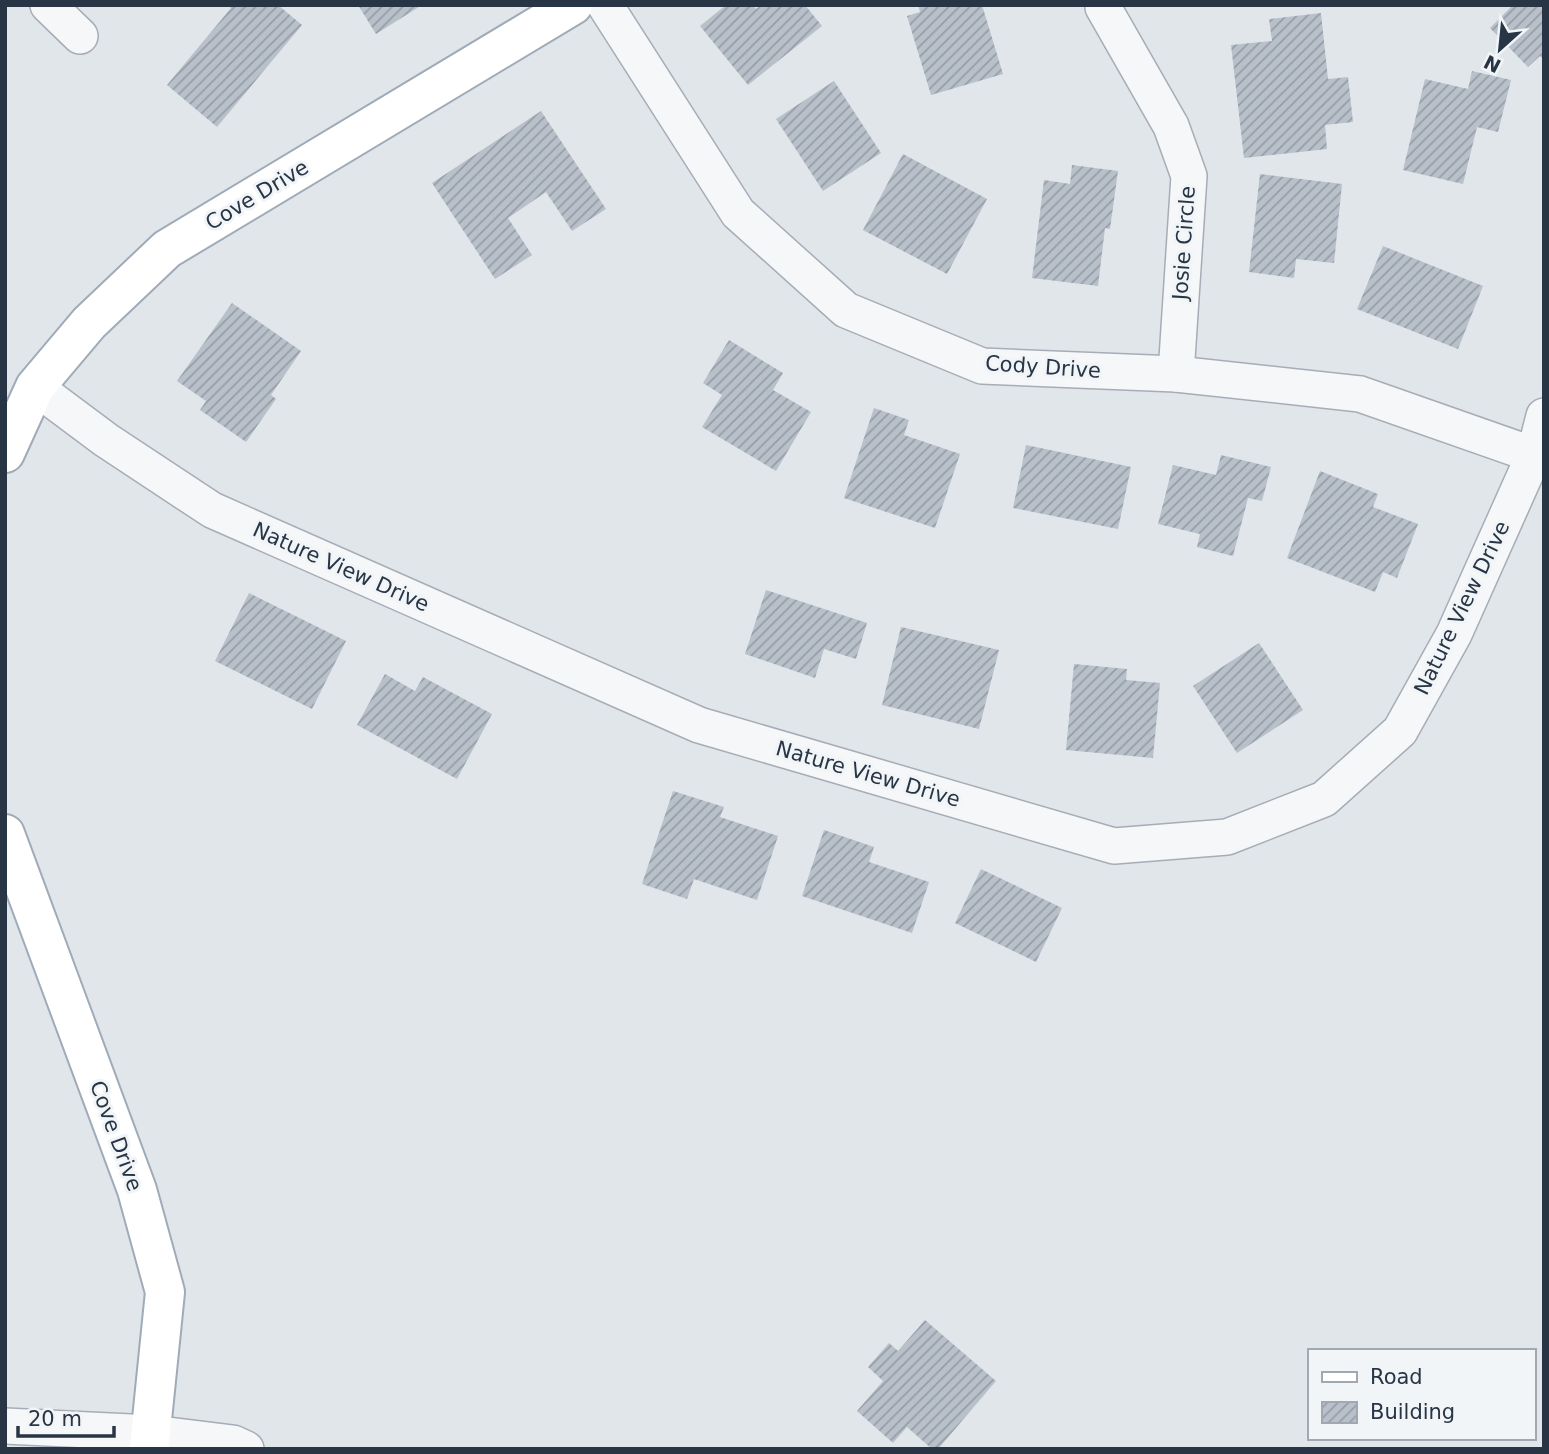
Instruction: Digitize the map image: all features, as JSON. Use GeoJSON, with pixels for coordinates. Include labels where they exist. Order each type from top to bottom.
{"type":"FeatureCollection","features":[{"type":"Feature","properties":{"kind":"main road","name":"Cove Drive"},"geometry":{"type":"LineString","coordinates":[[5,453],[35,387],[89,323],[167,249],[573,5]]}},
{"type":"Feature","properties":{"kind":"main road","name":"Cove Drive"},"geometry":{"type":"LineString","coordinates":[[5,834],[137,1190],[164,1292],[151,1441]]}},
{"type":"Feature","properties":{"kind":"street"},"geometry":{"type":"LineString","coordinates":[[48,5],[80,36]]}},
{"type":"Feature","properties":{"kind":"street","name":"Cody Drive"},"geometry":{"type":"LineString","coordinates":[[606,5],[738,213],[846,310],[982,366],[1176,374],[1360,394],[1539,458]]}},
{"type":"Feature","properties":{"kind":"street","name":"Josie Circle"},"geometry":{"type":"LineString","coordinates":[[1103,7],[1171,126],[1189,176],[1176,374]]}},
{"type":"Feature","properties":{"kind":"street","name":"Nature View Drive"},"geometry":{"type":"LineString","coordinates":[[35,387],[106,440],[212,510],[699,725],[1114,846],[1227,837],[1324,799],[1400,731],[1454,634],[1539,458],[1544,416]]}},
{"type":"Feature","properties":{"kind":"street"},"geometry":{"type":"LineString","coordinates":[[5,1426],[151,1441],[233,1443],[246,1449]]}},
{"type":"Feature","properties":{"kind":"building"},"geometry":{"type":"Polygon","coordinates":[[[228,5],[278,5],[302,25],[217,127],[167,85],[231,8],[228,5]]]}},
{"type":"Feature","properties":{"kind":"building"},"geometry":{"type":"Polygon","coordinates":[[[358,5],[422,5],[376,34],[358,5]]]}},
{"type":"Feature","properties":{"kind":"building"},"geometry":{"type":"Polygon","coordinates":[[[726,5],[753,5],[756,9],[761,5],[805,5],[822,26],[748,85],[700,26],[726,5]]]}},
{"type":"Feature","properties":{"kind":"building"},"geometry":{"type":"Polygon","coordinates":[[[918,5],[982,5],[1003,74],[931,95],[907,16],[920,12],[918,5]]]}},
{"type":"Feature","properties":{"kind":"building"},"geometry":{"type":"Polygon","coordinates":[[[1513,5],[1544,5],[1544,60],[1540,56],[1528,67],[1490,28],[1513,5]]]}},
{"type":"Feature","properties":{"kind":"building"},"geometry":{"type":"Polygon","coordinates":[[[1321,13],[1328,79],[1348,77],[1353,122],[1325,125],[1327,149],[1244,158],[1231,45],[1272,41],[1269,19],[1321,13]]]}},
{"type":"Feature","properties":{"kind":"building"},"geometry":{"type":"Polygon","coordinates":[[[1472,71],[1511,80],[1498,132],[1477,127],[1463,184],[1403,170],[1425,79],[1468,89],[1472,71]]]}},
{"type":"Feature","properties":{"kind":"building"},"geometry":{"type":"Polygon","coordinates":[[[834,81],[881,153],[823,191],[776,119],[834,81]]]}},
{"type":"Feature","properties":{"kind":"building"},"geometry":{"type":"Polygon","coordinates":[[[541,111],[606,209],[572,231],[546,192],[508,218],[532,255],[495,279],[432,183],[541,111]]]}},
{"type":"Feature","properties":{"kind":"building"},"geometry":{"type":"Polygon","coordinates":[[[903,154],[987,199],[947,274],[863,230],[903,154]]]}},
{"type":"Feature","properties":{"kind":"building"},"geometry":{"type":"Polygon","coordinates":[[[1072,165],[1118,171],[1110,229],[1105,228],[1098,286],[1032,278],[1044,180],[1070,184],[1072,165]]]}},
{"type":"Feature","properties":{"kind":"building"},"geometry":{"type":"Polygon","coordinates":[[[1260,174],[1342,184],[1334,263],[1296,259],[1294,278],[1249,272],[1260,174]]]}},
{"type":"Feature","properties":{"kind":"building"},"geometry":{"type":"Polygon","coordinates":[[[1383,246],[1483,286],[1458,349],[1357,309],[1383,246]]]}},
{"type":"Feature","properties":{"kind":"building"},"geometry":{"type":"Polygon","coordinates":[[[232,303],[301,351],[271,395],[276,399],[246,442],[200,410],[206,401],[177,381],[232,303]]]}},
{"type":"Feature","properties":{"kind":"building"},"geometry":{"type":"Polygon","coordinates":[[[729,340],[783,373],[773,390],[811,412],[776,471],[702,427],[722,395],[703,383],[729,340]]]}},
{"type":"Feature","properties":{"kind":"building"},"geometry":{"type":"Polygon","coordinates":[[[874,408],[909,420],[904,435],[960,454],[935,528],[844,498],[874,408]]]}},
{"type":"Feature","properties":{"kind":"building"},"geometry":{"type":"Polygon","coordinates":[[[1026,445],[1131,467],[1118,529],[1013,508],[1026,445]]]}},
{"type":"Feature","properties":{"kind":"building"},"geometry":{"type":"Polygon","coordinates":[[[1221,455],[1271,467],[1262,501],[1248,498],[1233,556],[1197,547],[1200,534],[1158,524],[1173,465],[1216,475],[1221,455]]]}},
{"type":"Feature","properties":{"kind":"building"},"geometry":{"type":"Polygon","coordinates":[[[1320,471],[1378,494],[1373,507],[1418,524],[1397,578],[1383,572],[1375,592],[1287,558],[1320,471]]]}},
{"type":"Feature","properties":{"kind":"building"},"geometry":{"type":"Polygon","coordinates":[[[766,590],[867,623],[856,659],[824,649],[815,678],[745,654],[766,590]]]}},
{"type":"Feature","properties":{"kind":"building"},"geometry":{"type":"Polygon","coordinates":[[[249,593],[346,641],[312,709],[215,661],[249,593]]]}},
{"type":"Feature","properties":{"kind":"building"},"geometry":{"type":"Polygon","coordinates":[[[901,627],[999,650],[979,729],[882,705],[901,627]]]}},
{"type":"Feature","properties":{"kind":"building"},"geometry":{"type":"Polygon","coordinates":[[[1259,643],[1303,710],[1237,753],[1193,686],[1259,643]]]}},
{"type":"Feature","properties":{"kind":"building"},"geometry":{"type":"Polygon","coordinates":[[[1074,664],[1127,669],[1126,680],[1160,683],[1153,758],[1066,750],[1074,664]]]}},
{"type":"Feature","properties":{"kind":"building"},"geometry":{"type":"Polygon","coordinates":[[[385,674],[415,691],[423,677],[492,714],[457,779],[357,725],[385,674]]]}},
{"type":"Feature","properties":{"kind":"building"},"geometry":{"type":"Polygon","coordinates":[[[673,791],[724,807],[720,817],[778,836],[757,900],[694,879],[687,899],[642,884],[673,791]]]}},
{"type":"Feature","properties":{"kind":"building"},"geometry":{"type":"Polygon","coordinates":[[[824,830],[874,847],[869,862],[929,882],[912,933],[802,896],[824,830]]]}},
{"type":"Feature","properties":{"kind":"building"},"geometry":{"type":"Polygon","coordinates":[[[981,869],[1062,908],[1036,962],[955,923],[981,869]]]}},
{"type":"Feature","properties":{"kind":"building"},"geometry":{"type":"Polygon","coordinates":[[[925,1320],[996,1381],[938,1449],[932,1449],[907,1427],[893,1443],[857,1411],[883,1381],[868,1367],[889,1343],[898,1351],[925,1320]]]}}]}
